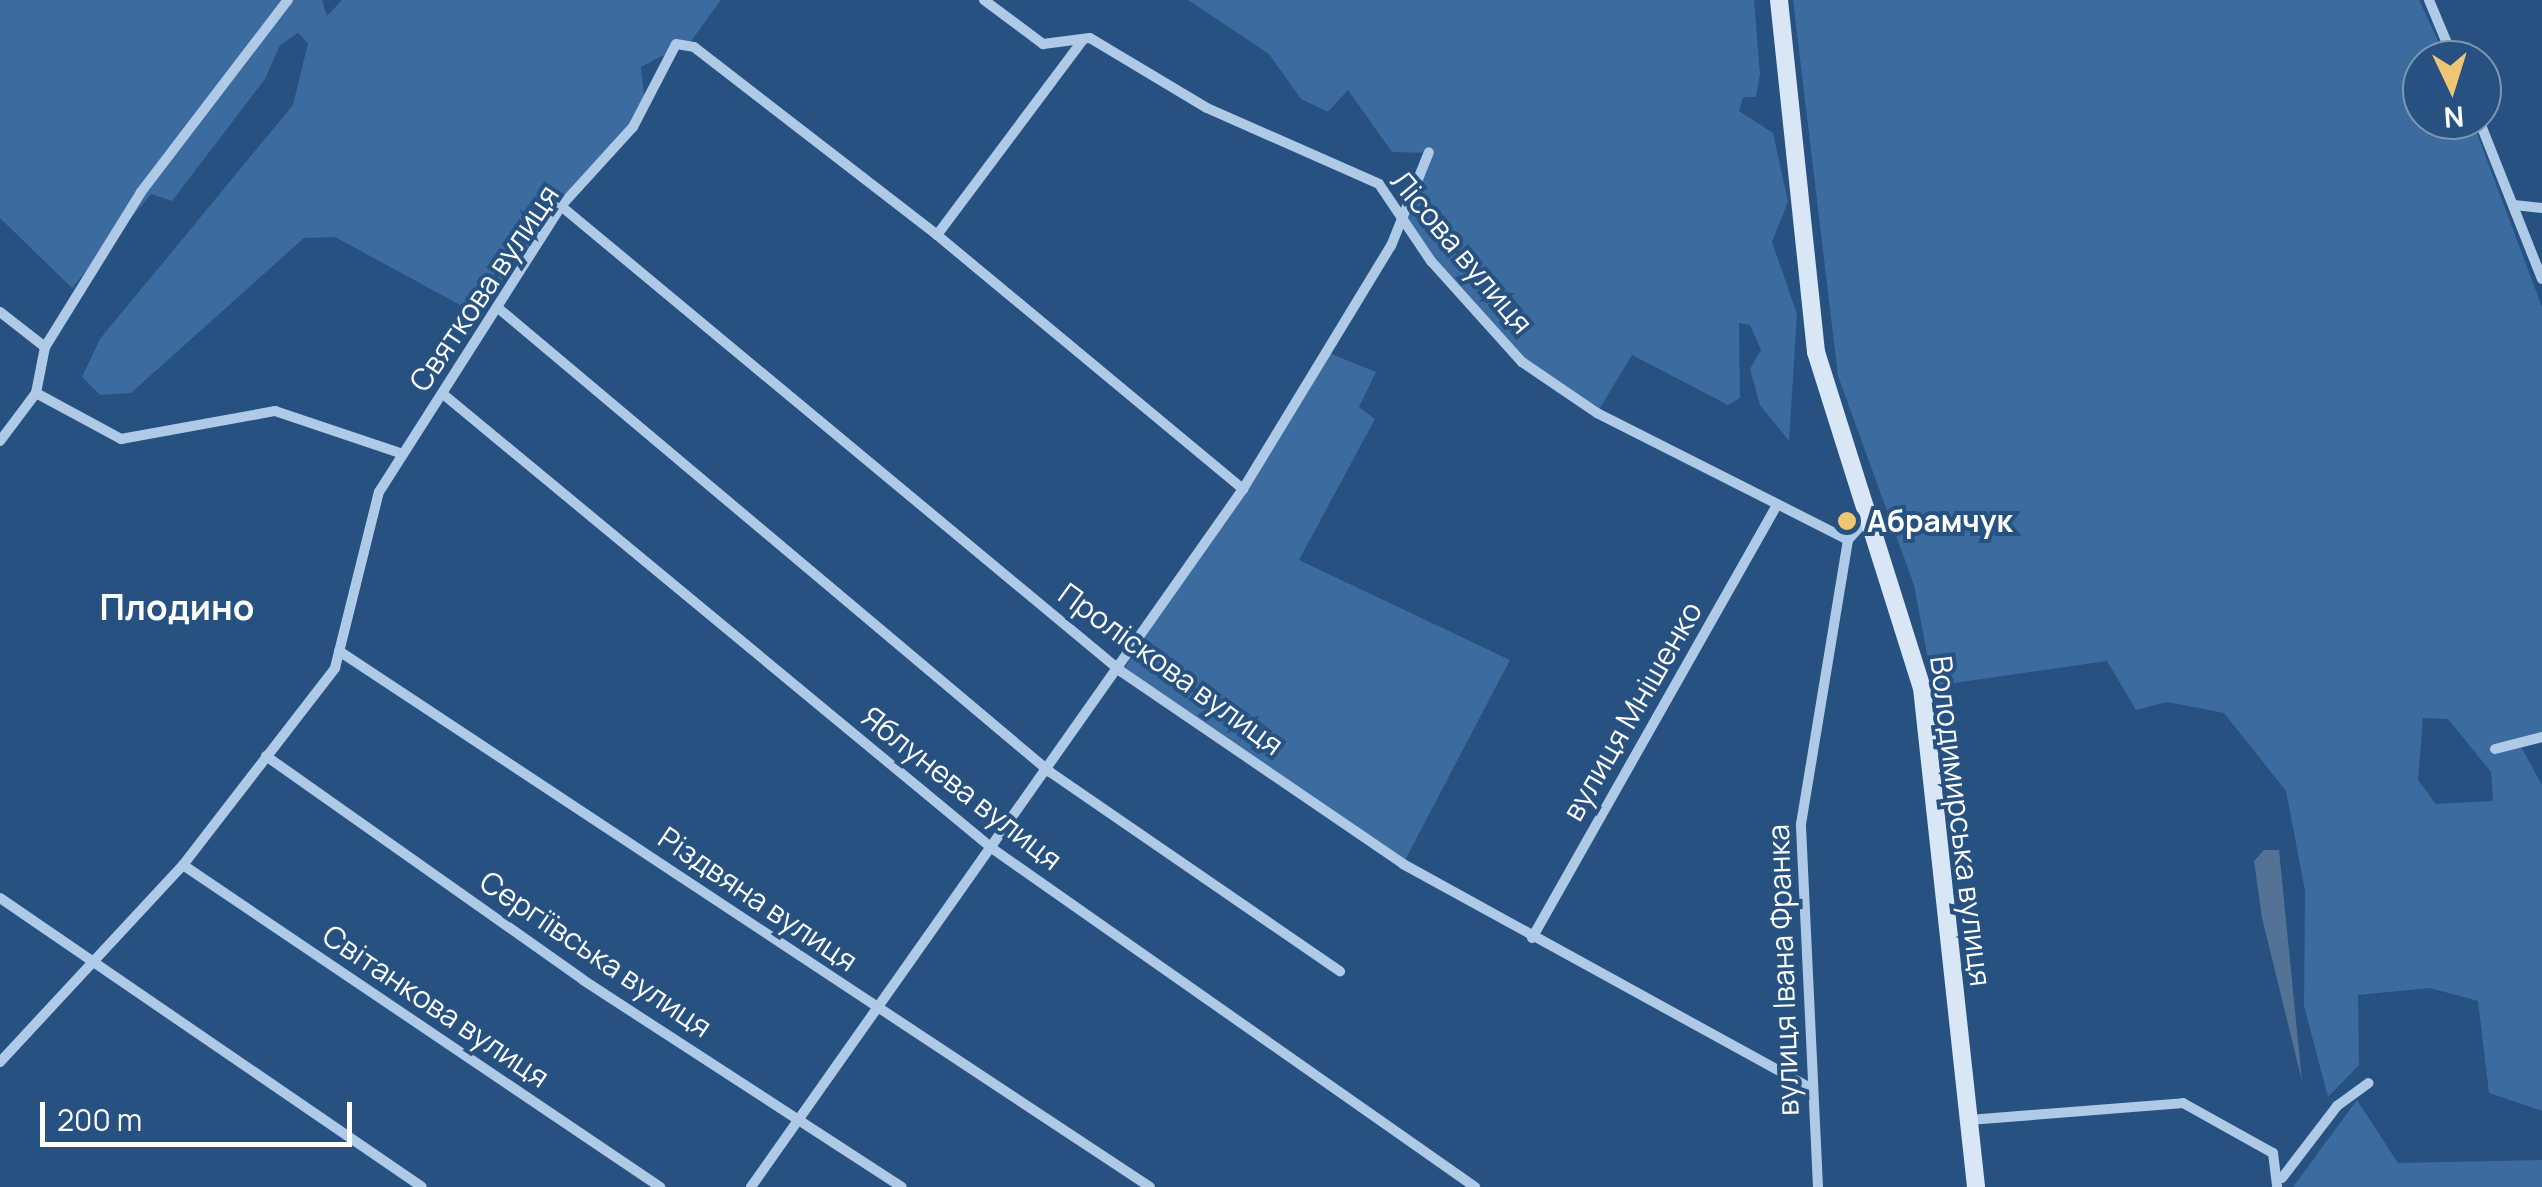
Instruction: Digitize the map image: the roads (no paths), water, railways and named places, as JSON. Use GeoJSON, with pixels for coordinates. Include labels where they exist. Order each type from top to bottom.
{"type":"FeatureCollection","features":[{"type":"Feature","properties":{"kind":"main road","name":"Володимирська вулиця"},"geometry":{"type":"LineString","coordinates":[[1778,0],[1816,352],[1864,522],[1884,554],[1922,688],[1976,1187]]}},
{"type":"Feature","properties":{"kind":"street"},"geometry":{"type":"LineString","coordinates":[[0,441],[36,393],[45,347],[140,192],[288,0]]}},
{"type":"Feature","properties":{"kind":"street","name":"Лісова вулиця"},"geometry":{"type":"LineString","coordinates":[[984,0],[1044,44],[1084,39],[1207,108],[1379,184],[1402,222],[1522,362],[1597,413],[1775,508],[1848,540]]}},
{"type":"Feature","properties":{"kind":"street"},"geometry":{"type":"LineString","coordinates":[[2428,0],[2445,40]]}},
{"type":"Feature","properties":{"kind":"street"},"geometry":{"type":"LineString","coordinates":[[937,235],[1084,39]]}},
{"type":"Feature","properties":{"kind":"street","name":"Святкова вулиця"},"geometry":{"type":"LineString","coordinates":[[0,1062],[183,866],[339,651],[369,513],[561,206],[633,127],[676,44],[694,47],[937,235],[1243,489]]}},
{"type":"Feature","properties":{"kind":"street"},"geometry":{"type":"LineString","coordinates":[[2487,140],[2542,279]]}},
{"type":"Feature","properties":{"kind":"street"},"geometry":{"type":"LineString","coordinates":[[751,1187],[1122,672],[1243,489],[1402,222],[1429,152]]}},
{"type":"Feature","properties":{"kind":"street"},"geometry":{"type":"LineString","coordinates":[[2514,204],[2542,208]]}},
{"type":"Feature","properties":{"kind":"street","name":"Проліскова вулиця"},"geometry":{"type":"LineString","coordinates":[[561,206],[1122,672],[1403,864],[1809,1087]]}},
{"type":"Feature","properties":{"kind":"street"},"geometry":{"type":"LineString","coordinates":[[497,307],[1050,772],[1340,971]]}},
{"type":"Feature","properties":{"kind":"street"},"geometry":{"type":"LineString","coordinates":[[0,312],[45,347]]}},
{"type":"Feature","properties":{"kind":"street"},"geometry":{"type":"LineString","coordinates":[[36,393],[121,438],[275,411],[404,454]]}},
{"type":"Feature","properties":{"kind":"street","name":"Яблунева вулиця"},"geometry":{"type":"LineString","coordinates":[[443,394],[993,850],[1476,1187]]}},
{"type":"Feature","properties":{"kind":"street","name":"вулиця Мнішенко"},"geometry":{"type":"LineString","coordinates":[[1532,938],[1775,508]]}},
{"type":"Feature","properties":{"kind":"street"},"geometry":{"type":"LineString","coordinates":[[1848,540],[1864,522]]}},
{"type":"Feature","properties":{"kind":"street","name":"вулиця Івана Франка"},"geometry":{"type":"LineString","coordinates":[[1818,1187],[1809,1087],[1801,824],[1848,540]]}},
{"type":"Feature","properties":{"kind":"street","name":"Різдвяна вулиця"},"geometry":{"type":"LineString","coordinates":[[339,651],[1150,1187]]}},
{"type":"Feature","properties":{"kind":"street"},"geometry":{"type":"LineString","coordinates":[[2494,749],[2542,737]]}},
{"type":"Feature","properties":{"kind":"street","name":"Сергіївська вулиця"},"geometry":{"type":"LineString","coordinates":[[266,756],[583,980],[902,1187]]}},
{"type":"Feature","properties":{"kind":"street","name":"Світанкова вулиця"},"geometry":{"type":"LineString","coordinates":[[183,866],[660,1187]]}},
{"type":"Feature","properties":{"kind":"street"},"geometry":{"type":"LineString","coordinates":[[0,898],[90,964],[422,1187]]}},
{"type":"Feature","properties":{"kind":"street"},"geometry":{"type":"LineString","coordinates":[[2280,1182],[2337,1106],[2369,1083]]}},
{"type":"Feature","properties":{"kind":"street"},"geometry":{"type":"LineString","coordinates":[[1969,1120],[2183,1104],[2273,1153],[2280,1182]]}},
{"type":"Feature","properties":{"kind":"place","name":"Абрамчук"},"geometry":{"type":"Point","coordinates":[1847,521]}},
{"type":"Feature","properties":{"kind":"district","name":"Плодино"},"geometry":{"type":"Point","coordinates":[177,607]}}]}
